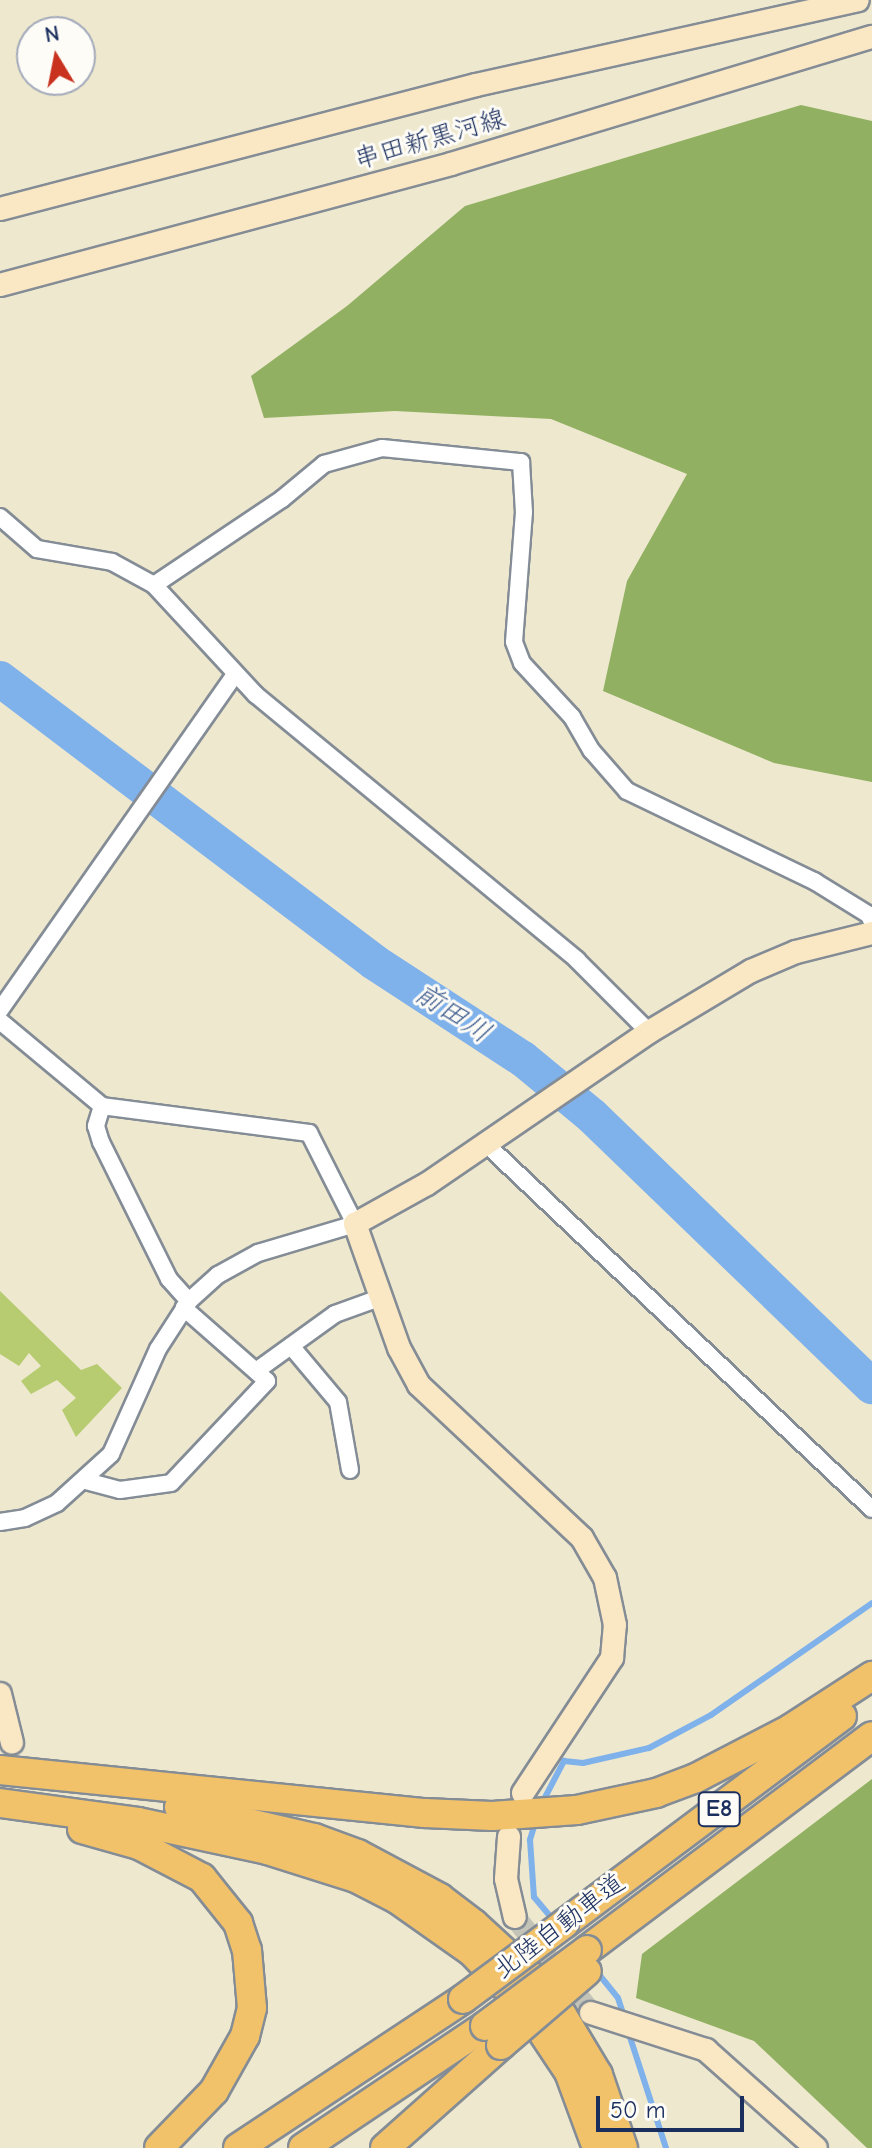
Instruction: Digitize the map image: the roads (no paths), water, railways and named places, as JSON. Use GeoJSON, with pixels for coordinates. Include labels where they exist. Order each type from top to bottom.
{"type":"FeatureCollection","features":[{"type":"Feature","properties":{"kind":"highway"},"geometry":{"type":"LineString","coordinates":[[38,1777],[425,1813],[492,1816],[577,1810],[656,1793],[696,1778],[790,1729],[872,1676]]}},
{"type":"Feature","properties":{"kind":"highway","name":"北陸自動車道"},"geometry":{"type":"LineString","coordinates":[[238,2148],[463,1999],[872,1693]]}},
{"type":"Feature","properties":{"kind":"highway","name":"E8"},"geometry":{"type":"LineString","coordinates":[[493,2035],[738,1837],[872,1736]]}},
{"type":"Feature","properties":{"kind":"highway"},"geometry":{"type":"LineString","coordinates":[[0,1770],[314,1838],[369,1859],[440,1898],[506,1951],[562,2015],[598,2075],[623,2148]]}},
{"type":"Feature","properties":{"kind":"highway"},"geometry":{"type":"LineString","coordinates":[[0,1805],[139,1845],[174,1860],[202,1878],[238,1923],[252,1978],[245,2036],[214,2091],[159,2148]]}},
{"type":"Feature","properties":{"kind":"highway"},"geometry":{"type":"LineString","coordinates":[[0,1805],[138,1822],[267,1850],[356,1878],[397,1899],[472,1952],[527,2009],[569,2072],[597,2148]]}},
{"type":"Feature","properties":{"kind":"highway"},"geometry":{"type":"LineString","coordinates":[[303,2148],[493,2035]]}},
{"type":"Feature","properties":{"kind":"highway"},"geometry":{"type":"LineString","coordinates":[[385,2148],[493,2035]]}},
{"type":"Feature","properties":{"kind":"main road","name":"串田新黒河線"},"geometry":{"type":"LineString","coordinates":[[0,209],[476,85],[858,0]]}},
{"type":"Feature","properties":{"kind":"main road","name":"串田新黒河線"},"geometry":{"type":"LineString","coordinates":[[0,285],[451,164],[872,37]]}},
{"type":"Feature","properties":{"kind":"main road"},"geometry":{"type":"LineString","coordinates":[[523,1793],[612,1658],[615,1625],[605,1578],[582,1538],[419,1385],[399,1348],[355,1224],[427,1184],[649,1032],[751,971],[796,952],[872,933]]}},
{"type":"Feature","properties":{"kind":"main road"},"geometry":{"type":"LineString","coordinates":[[0,1694],[12,1743]]}},
{"type":"Feature","properties":{"kind":"main road"},"geometry":{"type":"LineString","coordinates":[[509,1837],[506,1879],[515,1917]]}},
{"type":"Feature","properties":{"kind":"main road"},"geometry":{"type":"LineString","coordinates":[[591,2013],[706,2050],[816,2148]]}},
{"type":"Feature","properties":{"kind":"street"},"geometry":{"type":"LineString","coordinates":[[154,585],[282,499],[324,464],[382,448],[521,462],[524,512],[514,642],[522,663],[572,717],[592,751],[627,791],[814,881],[869,915],[872,922]]}},
{"type":"Feature","properties":{"kind":"street"},"geometry":{"type":"LineString","coordinates":[[0,517],[37,549],[112,562],[154,585],[235,674],[577,960],[649,1032]]}},
{"type":"Feature","properties":{"kind":"street"},"geometry":{"type":"LineString","coordinates":[[0,1010],[235,674]]}},
{"type":"Feature","properties":{"kind":"street"},"geometry":{"type":"LineString","coordinates":[[0,1021],[102,1106],[309,1133],[355,1224],[258,1253],[218,1275],[187,1305],[158,1349],[111,1454],[86,1481],[57,1503],[25,1518],[0,1522]]}},
{"type":"Feature","properties":{"kind":"street"},"geometry":{"type":"LineString","coordinates":[[86,1481],[120,1490],[171,1483],[267,1381],[187,1305],[169,1279],[101,1142],[96,1126],[102,1106]]}},
{"type":"Feature","properties":{"kind":"street"},"geometry":{"type":"LineString","coordinates":[[486,1144],[872,1509]]}},
{"type":"Feature","properties":{"kind":"street"},"geometry":{"type":"LineString","coordinates":[[256,1371],[335,1314],[382,1297]]}},
{"type":"Feature","properties":{"kind":"street"},"geometry":{"type":"LineString","coordinates":[[291,1346],[338,1402],[350,1470]]}},
{"type":"Feature","properties":{"kind":"waterway","name":"前田川"},"geometry":{"type":"LineString","coordinates":[[0,679],[374,962],[523,1059],[592,1116],[872,1386]]}},
{"type":"Feature","properties":{"kind":"waterway"},"geometry":{"type":"LineString","coordinates":[[541,1805],[564,1761],[583,1763],[649,1748],[711,1715],[872,1603]]}},
{"type":"Feature","properties":{"kind":"waterway"},"geometry":{"type":"LineString","coordinates":[[536,1820],[530,1840],[534,1897],[554,1921]]}},
{"type":"Feature","properties":{"kind":"waterway"},"geometry":{"type":"LineString","coordinates":[[597,1972],[618,1998],[624,2016]]}},
{"type":"Feature","properties":{"kind":"waterway"},"geometry":{"type":"LineString","coordinates":[[628,2031],[666,2148]]}},
{"type":"Feature","properties":{"kind":"tunnel"},"geometry":{"type":"LineString","coordinates":[[515,1917],[591,2013]]}}]}
